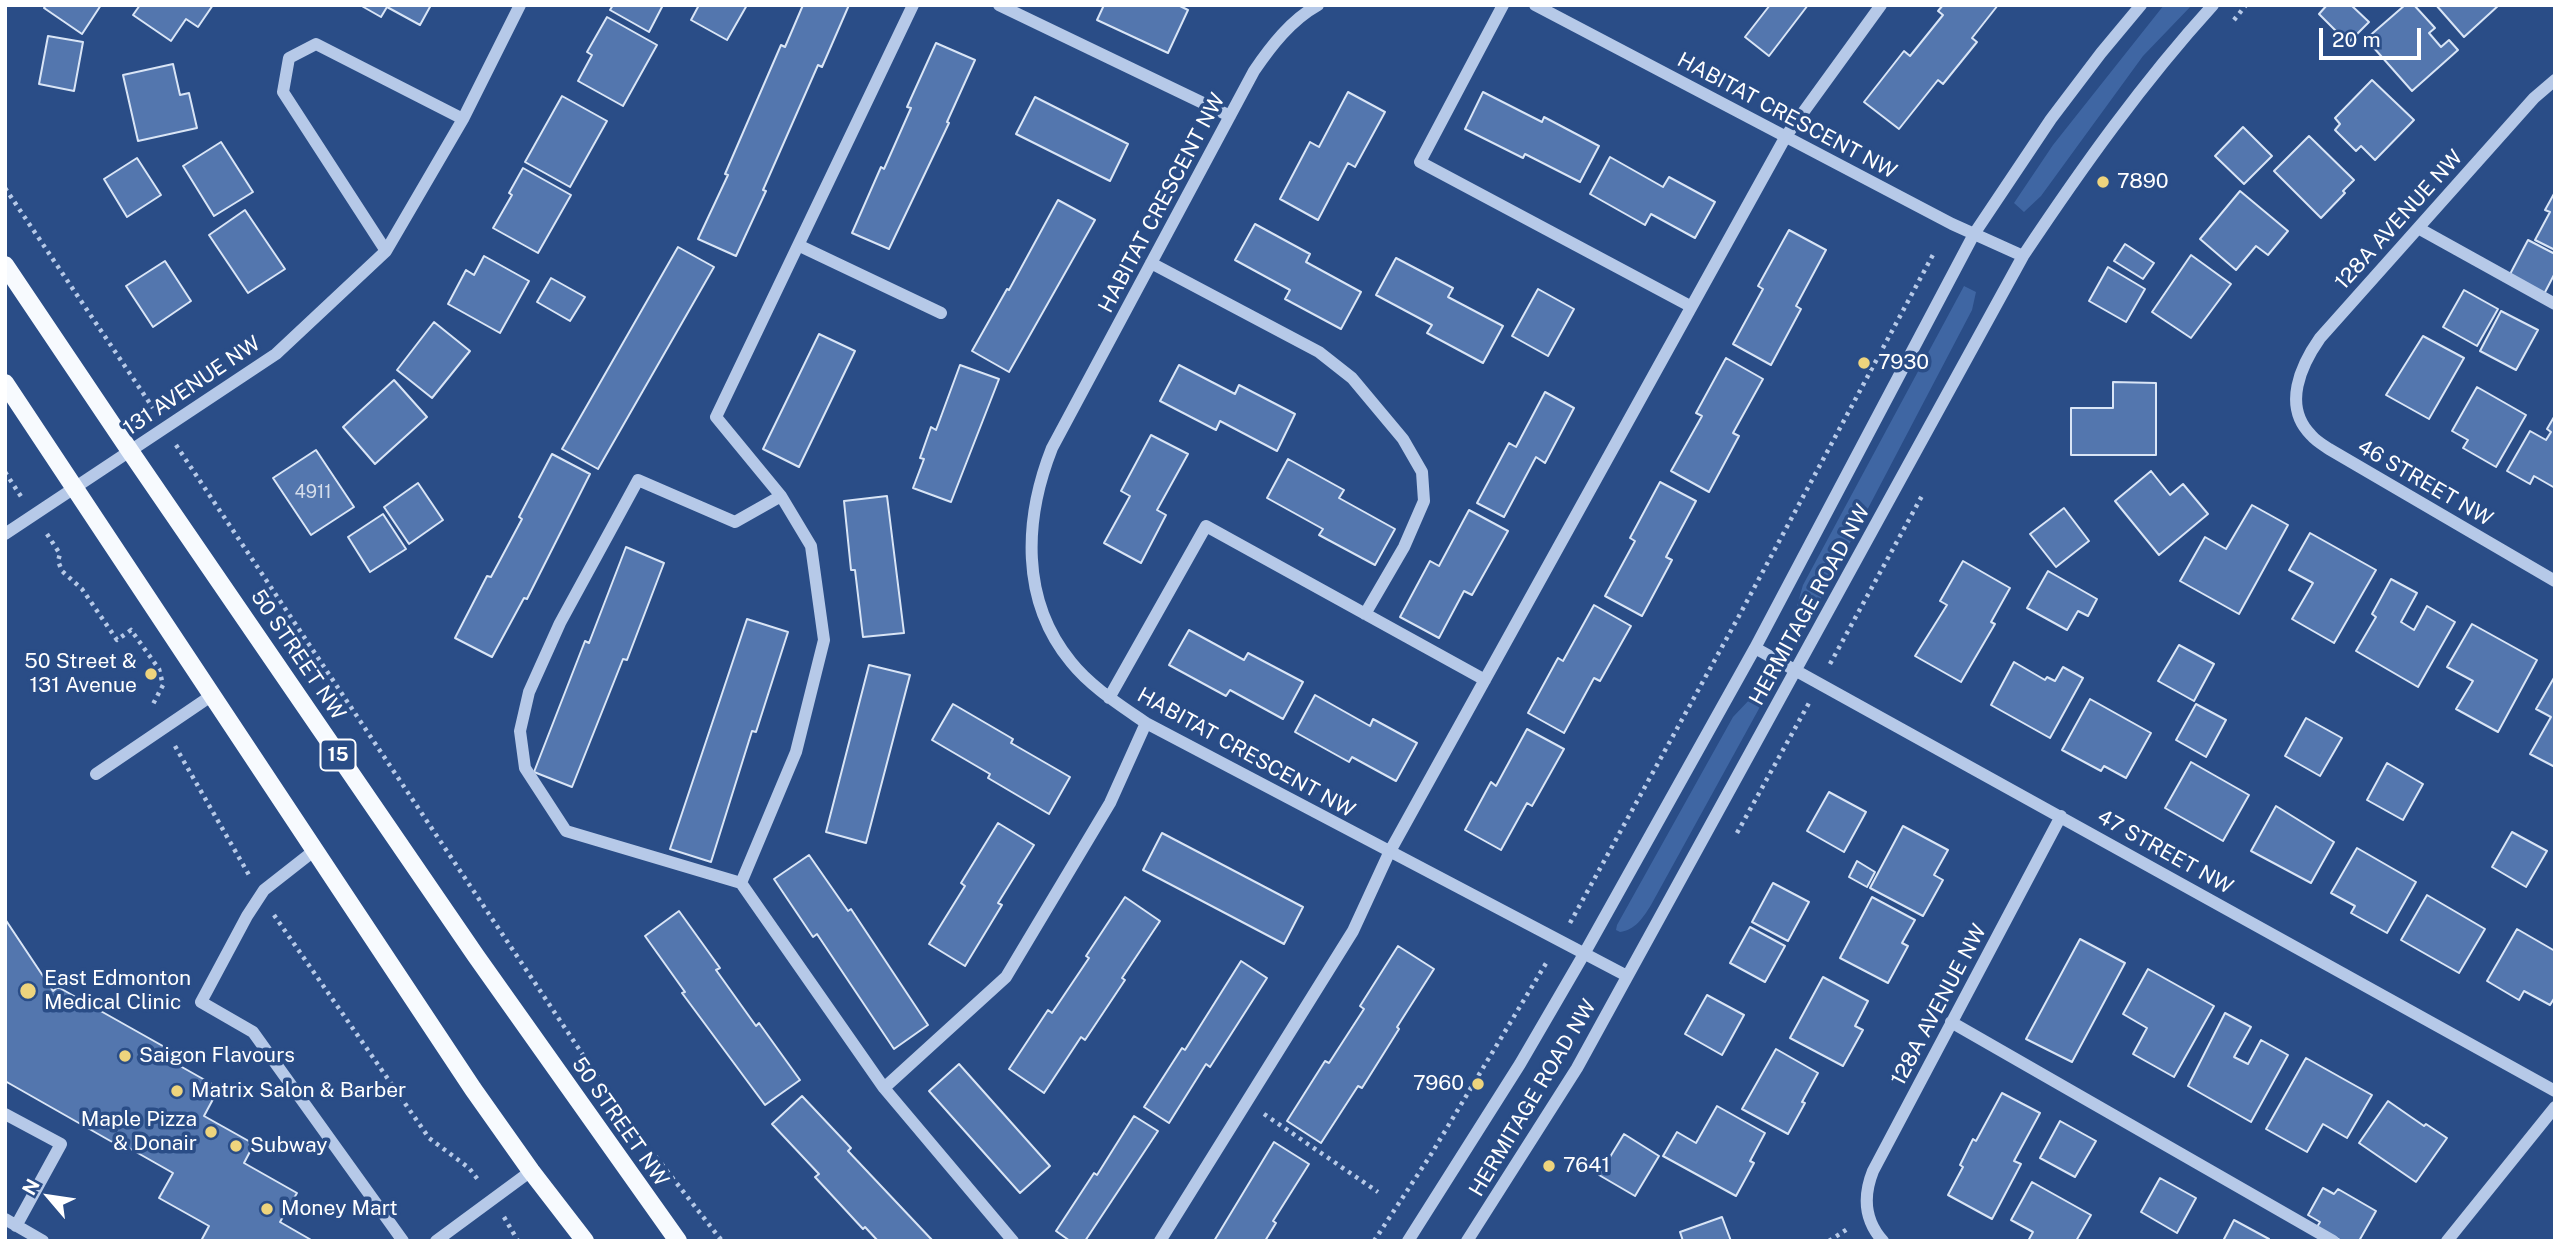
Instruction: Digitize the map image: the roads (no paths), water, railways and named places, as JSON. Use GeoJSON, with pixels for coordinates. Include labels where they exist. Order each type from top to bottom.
{"type":"FeatureCollection","features":[{"type":"Feature","properties":{"kind":"main road","name":"50 STREET NW"},"geometry":{"type":"LineString","coordinates":[[5,265],[476,956],[677,1241]]}},
{"type":"Feature","properties":{"kind":"main road"},"geometry":{"type":"LineString","coordinates":[[5,383],[421,1012],[531,1171],[585,1241]]}},
{"type":"Feature","properties":{"kind":"street","name":"131 AVENUE NW"},"geometry":{"type":"LineString","coordinates":[[5,534],[276,354],[386,251],[463,119],[520,5]]}},
{"type":"Feature","properties":{"kind":"street"},"geometry":{"type":"LineString","coordinates":[[741,883],[796,752],[824,640],[811,546],[781,496],[716,417],[913,5]]}},
{"type":"Feature","properties":{"kind":"street"},"geometry":{"type":"LineString","coordinates":[[999,5],[1230,116]]}},
{"type":"Feature","properties":{"kind":"street","name":"HABITAT CRESCENT NW"},"geometry":{"type":"LineString","coordinates":[[1318,5],[1287,30],[1269,49],[1230,116],[1052,448],[1041,476],[1032,522],[1030,552],[1034,588],[1046,624],[1071,663],[1109,698],[1146,723],[1627,976]]}},
{"type":"Feature","properties":{"kind":"street"},"geometry":{"type":"LineString","coordinates":[[1503,5],[1420,162],[1690,306]]}},
{"type":"Feature","properties":{"kind":"street","name":"HABITAT CRESCENT NW"},"geometry":{"type":"LineString","coordinates":[[1535,5],[1952,224],[2023,256]]}},
{"type":"Feature","properties":{"kind":"street"},"geometry":{"type":"LineString","coordinates":[[1160,1241],[1353,931],[1389,853],[1786,136],[1881,5]]}},
{"type":"Feature","properties":{"kind":"street","name":"HERMITAGE ROAD NW"},"geometry":{"type":"LineString","coordinates":[[1408,1241],[1520,1064],[1584,954],[1755,648],[1974,234],[2052,119],[2141,5]]}},
{"type":"Feature","properties":{"kind":"street","name":"HERMITAGE ROAD NW"},"geometry":{"type":"LineString","coordinates":[[1467,1241],[1577,1068],[2023,256],[2088,160],[2140,90],[2213,5]]}},
{"type":"Feature","properties":{"kind":"street"},"geometry":{"type":"LineString","coordinates":[[386,251],[284,92],[289,58],[317,44],[463,119]]}},
{"type":"Feature","properties":{"kind":"street","name":"128A AVENUE NW"},"geometry":{"type":"LineString","coordinates":[[2295,400],[2298,380],[2307,357],[2320,338],[2534,98],[2555,80]]}},
{"type":"Feature","properties":{"kind":"street"},"geometry":{"type":"LineString","coordinates":[[2418,228],[2555,304]]}},
{"type":"Feature","properties":{"kind":"street"},"geometry":{"type":"LineString","coordinates":[[800,246],[942,313]]}},
{"type":"Feature","properties":{"kind":"street"},"geometry":{"type":"LineString","coordinates":[[1151,263],[1319,352],[1352,378],[1403,439],[1422,472],[1424,500],[1404,547],[1365,614]]}},
{"type":"Feature","properties":{"kind":"street","name":"46 STREET NW"},"geometry":{"type":"LineString","coordinates":[[2295,400],[2300,419],[2310,435],[2329,449],[2555,581]]}},
{"type":"Feature","properties":{"kind":"street"},"geometry":{"type":"LineString","coordinates":[[781,496],[735,522],[638,480],[561,623],[528,692],[520,731],[525,768],[566,831],[741,883],[884,1088],[1013,1241]]}},
{"type":"Feature","properties":{"kind":"street"},"geometry":{"type":"LineString","coordinates":[[1109,698],[1206,526],[1485,680]]}},
{"type":"Feature","properties":{"kind":"street","name":"47 STREET NW"},"geometry":{"type":"LineString","coordinates":[[1755,648],[2555,1091]]}},
{"type":"Feature","properties":{"kind":"street"},"geometry":{"type":"LineString","coordinates":[[96,774],[211,696]]}},
{"type":"Feature","properties":{"kind":"street"},"geometry":{"type":"LineString","coordinates":[[884,1088],[1006,977],[1110,803],[1146,723]]}},
{"type":"Feature","properties":{"kind":"street","name":"128A AVENUE NW"},"geometry":{"type":"LineString","coordinates":[[1883,1241],[1868,1217],[1867,1186],[1873,1171],[2061,816]]}},
{"type":"Feature","properties":{"kind":"street"},"geometry":{"type":"LineString","coordinates":[[315,850],[261,895],[201,1002],[253,1032],[403,1241]]}},
{"type":"Feature","properties":{"kind":"street"},"geometry":{"type":"LineString","coordinates":[[1951,1022],[2333,1241]]}},
{"type":"Feature","properties":{"kind":"street"},"geometry":{"type":"LineString","coordinates":[[2447,1241],[2555,1107]]}},
{"type":"Feature","properties":{"kind":"street"},"geometry":{"type":"LineString","coordinates":[[5,1114],[61,1144],[11,1223],[43,1241]]}},
{"type":"Feature","properties":{"kind":"street"},"geometry":{"type":"LineString","coordinates":[[436,1241],[531,1171]]}},
{"type":"Feature","properties":{"kind":"place","name":"7890"},"geometry":{"type":"Point","coordinates":[2103,182]}},
{"type":"Feature","properties":{"kind":"place","name":"7930"},"geometry":{"type":"Point","coordinates":[1864,363]}},
{"type":"Feature","properties":{"kind":"place","name":"50 Street & 131 Avenue"},"geometry":{"type":"Point","coordinates":[151,674]}},
{"type":"Feature","properties":{"kind":"place","name":"East Edmonton Medical Clinic"},"geometry":{"type":"Point","coordinates":[28,991]}},
{"type":"Feature","properties":{"kind":"place","name":"Saigon Flavours"},"geometry":{"type":"Point","coordinates":[125,1056]}},
{"type":"Feature","properties":{"kind":"place","name":"7960"},"geometry":{"type":"Point","coordinates":[1478,1084]}},
{"type":"Feature","properties":{"kind":"place","name":"Matrix Salon & Barber"},"geometry":{"type":"Point","coordinates":[177,1091]}},
{"type":"Feature","properties":{"kind":"place","name":"Maple Pizza & Donair"},"geometry":{"type":"Point","coordinates":[211,1132]}},
{"type":"Feature","properties":{"kind":"place","name":"Subway"},"geometry":{"type":"Point","coordinates":[236,1146]}},
{"type":"Feature","properties":{"kind":"place","name":"7641"},"geometry":{"type":"Point","coordinates":[1549,1166]}},
{"type":"Feature","properties":{"kind":"place","name":"Money Mart"},"geometry":{"type":"Point","coordinates":[267,1209]}}]}
